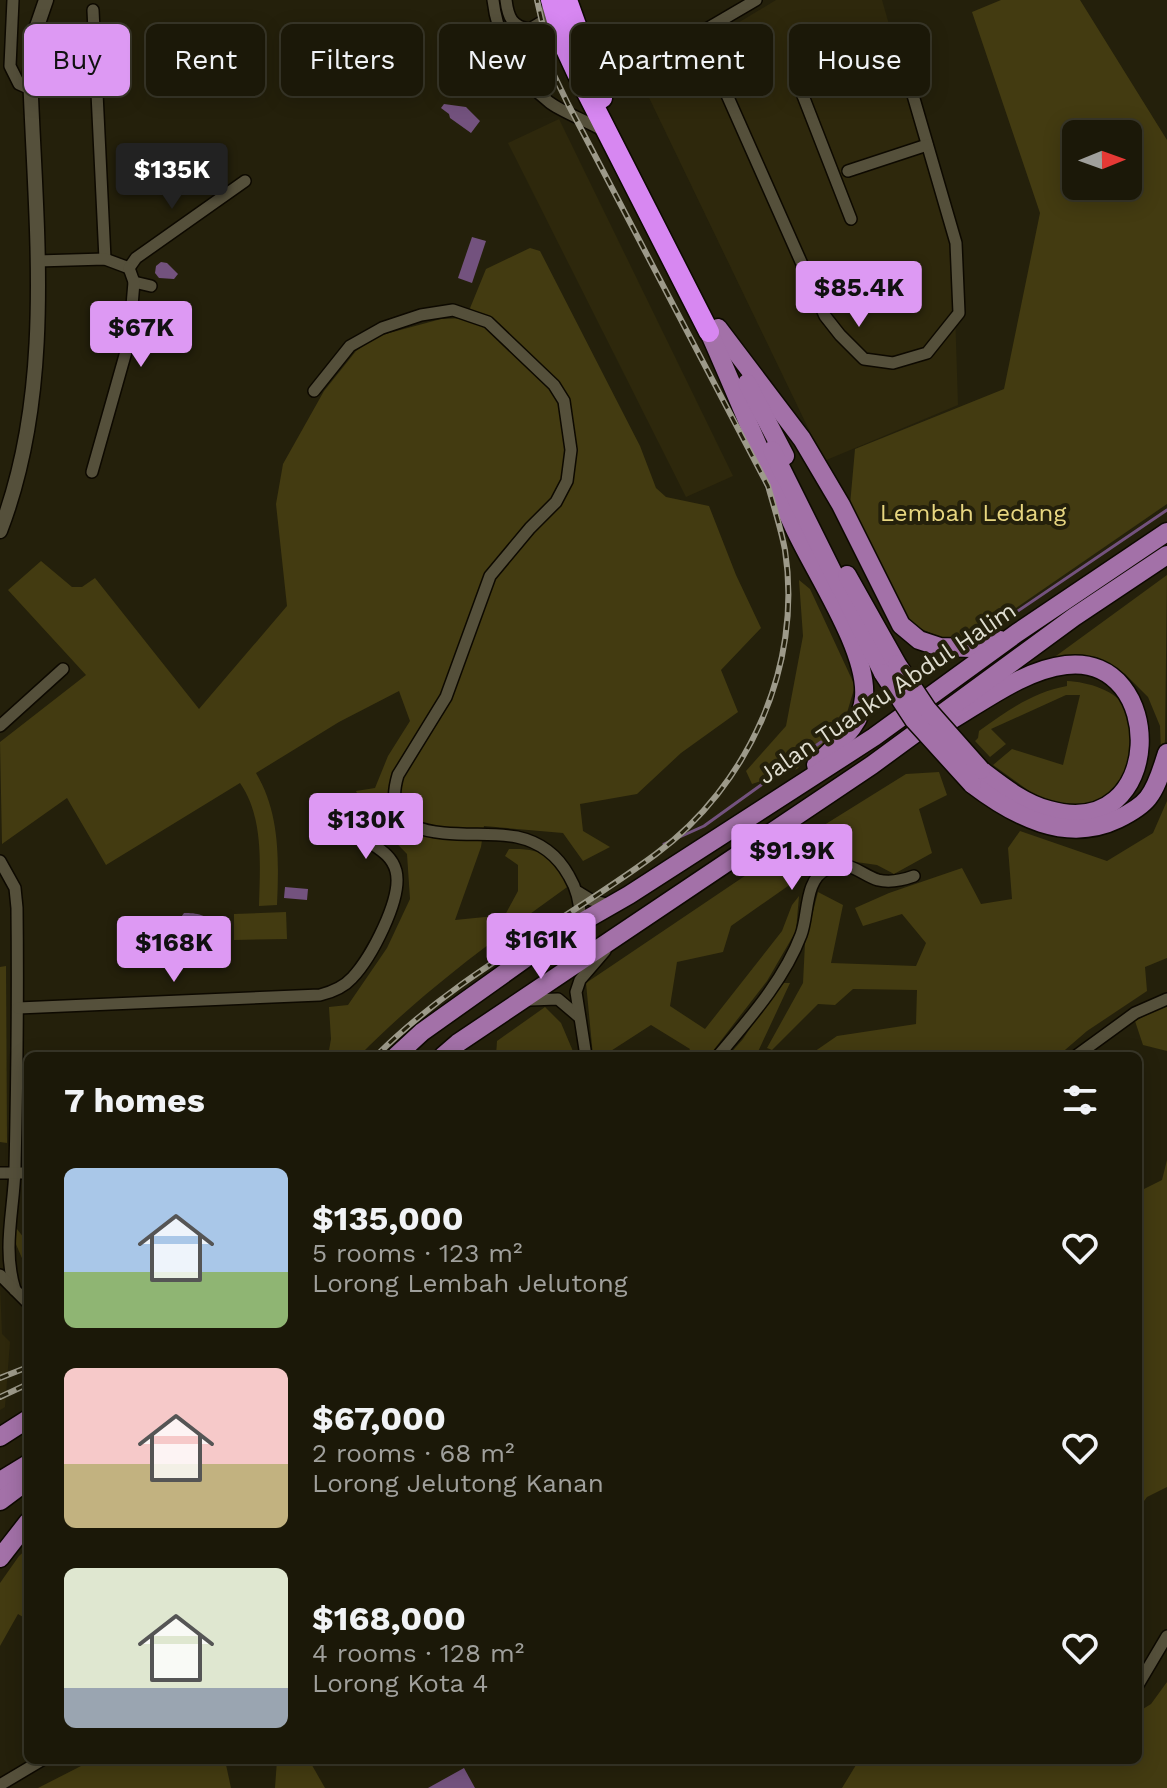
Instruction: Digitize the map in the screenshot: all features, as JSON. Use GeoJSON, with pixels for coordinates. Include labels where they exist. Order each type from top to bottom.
{"type":"FeatureCollection","features":[{"type":"Feature","properties":{"kind":"highway"},"geometry":{"type":"LineString","coordinates":[[550,0],[564,45],[713,330]]}},
{"type":"Feature","properties":{"kind":"highway"},"geometry":{"type":"LineString","coordinates":[[567,0],[575,24]]}},
{"type":"Feature","properties":{"kind":"highway"},"geometry":{"type":"LineString","coordinates":[[601,96],[713,330]]}},
{"type":"Feature","properties":{"kind":"main road"},"geometry":{"type":"LineString","coordinates":[[713,330],[802,439],[841,505],[901,625],[919,640],[940,647],[989,645],[1017,633]]}},
{"type":"Feature","properties":{"kind":"main road"},"geometry":{"type":"LineString","coordinates":[[713,330],[839,559],[890,668],[927,709],[977,777],[1004,806],[1045,825],[1077,830],[1105,826],[1148,799],[1159,779],[1167,753]]}},
{"type":"Feature","properties":{"kind":"main road"},"geometry":{"type":"LineString","coordinates":[[713,330],[793,525],[856,653],[864,681],[862,711],[856,723],[797,785]]}},
{"type":"Feature","properties":{"kind":"main road","name":"Jalan Tuanku Abdul Halim"},"geometry":{"type":"LineString","coordinates":[[400,1052],[422,1032],[554,938],[611,906],[874,737],[1017,633],[1167,532]]}},
{"type":"Feature","properties":{"kind":"main road","name":"Jalan Tuanku Abdul Halim"},"geometry":{"type":"LineString","coordinates":[[448,1052],[495,1017],[626,932],[884,756],[1074,617],[1167,555]]}},
{"type":"Feature","properties":{"kind":"main road"},"geometry":{"type":"LineString","coordinates":[[884,756],[1015,684],[1060,666],[1086,666],[1111,672],[1132,689],[1144,709],[1150,737],[1139,775],[1126,794],[1093,812],[1052,811],[977,777]]}},
{"type":"Feature","properties":{"kind":"main road"},"geometry":{"type":"LineString","coordinates":[[0,1437],[24,1422]]}},
{"type":"Feature","properties":{"kind":"main road"},"geometry":{"type":"LineString","coordinates":[[0,1481],[24,1466]]}},
{"type":"Feature","properties":{"kind":"main road"},"geometry":{"type":"LineString","coordinates":[[0,1501],[24,1483]]}},
{"type":"Feature","properties":{"kind":"main road"},"geometry":{"type":"LineString","coordinates":[[0,1558],[24,1527]]}},
{"type":"Feature","properties":{"kind":"street"},"geometry":{"type":"LineString","coordinates":[[13,0],[10,66],[19,84],[24,86]]}},
{"type":"Feature","properties":{"kind":"street"},"geometry":{"type":"LineString","coordinates":[[38,24],[46,0]]}},
{"type":"Feature","properties":{"kind":"street"},"geometry":{"type":"LineString","coordinates":[[493,0],[494,12],[510,55],[533,85],[549,102],[608,133]]}},
{"type":"Feature","properties":{"kind":"street"},"geometry":{"type":"LineString","coordinates":[[506,0],[510,19],[515,25],[530,29],[545,20],[550,0]]}},
{"type":"Feature","properties":{"kind":"street"},"geometry":{"type":"LineString","coordinates":[[716,24],[756,0]]}},
{"type":"Feature","properties":{"kind":"street"},"geometry":{"type":"LineString","coordinates":[[93,10],[105,259]]}},
{"type":"Feature","properties":{"kind":"street"},"geometry":{"type":"LineString","coordinates":[[0,531],[3,512],[20,467],[30,406],[37,327],[30,96]]}},
{"type":"Feature","properties":{"kind":"street"},"geometry":{"type":"LineString","coordinates":[[727,96],[825,316],[864,359],[893,363],[927,353],[959,313],[956,243],[913,96]]}},
{"type":"Feature","properties":{"kind":"street"},"geometry":{"type":"LineString","coordinates":[[803,96],[851,219]]}},
{"type":"Feature","properties":{"kind":"street"},"geometry":{"type":"LineString","coordinates":[[848,171],[927,145]]}},
{"type":"Feature","properties":{"kind":"street"},"geometry":{"type":"LineString","coordinates":[[129,268],[136,258],[245,181]]}},
{"type":"Feature","properties":{"kind":"street"},"geometry":{"type":"LineString","coordinates":[[37,261],[105,259],[129,268],[134,282],[125,362],[92,472]]}},
{"type":"Feature","properties":{"kind":"street"},"geometry":{"type":"LineString","coordinates":[[134,282],[151,286]]}},
{"type":"Feature","properties":{"kind":"street"},"geometry":{"type":"LineString","coordinates":[[314,391],[350,346],[360,340],[382,328],[421,315],[453,310],[488,322],[554,385],[564,401],[571,458],[567,481],[556,502],[490,576],[446,697],[398,775],[394,803],[398,815],[414,827],[435,834],[478,833],[518,837],[537,844],[562,862],[578,892],[580,923]]}},
{"type":"Feature","properties":{"kind":"street"},"geometry":{"type":"LineString","coordinates":[[0,726],[63,669]]}},
{"type":"Feature","properties":{"kind":"street"},"geometry":{"type":"LineString","coordinates":[[18,1008],[334,992],[354,977],[394,905],[397,890],[394,863],[354,830],[352,809],[361,802],[394,803]]}},
{"type":"Feature","properties":{"kind":"street"},"geometry":{"type":"LineString","coordinates":[[0,861],[15,888],[17,908],[15,1173],[7,1241],[15,1290]]}},
{"type":"Feature","properties":{"kind":"street"},"geometry":{"type":"LineString","coordinates":[[721,1052],[787,966],[802,933],[810,889],[816,877],[826,869],[843,866],[864,871],[882,881],[914,876]]}},
{"type":"Feature","properties":{"kind":"street"},"geometry":{"type":"LineString","coordinates":[[578,892],[611,906]]}},
{"type":"Feature","properties":{"kind":"street"},"geometry":{"type":"LineString","coordinates":[[585,1052],[576,992],[580,980],[607,948],[626,932]]}},
{"type":"Feature","properties":{"kind":"street"},"geometry":{"type":"LineString","coordinates":[[495,1017],[532,999],[548,997],[565,1003],[578,1016]]}},
{"type":"Feature","properties":{"kind":"street"},"geometry":{"type":"LineString","coordinates":[[1081,1052],[1135,1013],[1167,999]]}},
{"type":"Feature","properties":{"kind":"street"},"geometry":{"type":"LineString","coordinates":[[0,1173],[24,1173]]}},
{"type":"Feature","properties":{"kind":"street"},"geometry":{"type":"LineString","coordinates":[[0,1275],[24,1299]]}},
{"type":"Feature","properties":{"kind":"street"},"geometry":{"type":"LineString","coordinates":[[1142,1678],[1167,1636]]}},
{"type":"Feature","properties":{"kind":"street"},"geometry":{"type":"LineString","coordinates":[[0,1785],[35,1764]]}},
{"type":"Feature","properties":{"kind":"shaded area"},"geometry":{"type":"Polygon","coordinates":[[[776,0],[882,0],[889,24],[789,24],[789,96],[909,96],[953,248],[958,405],[824,461],[648,96],[773,96],[773,24],[736,24],[776,0]]]}},
{"type":"Feature","properties":{"kind":"shaded area"},"geometry":{"type":"Polygon","coordinates":[[[444,104],[466,107],[480,121],[471,133],[450,118],[441,108],[444,104]]]}},
{"type":"Feature","properties":{"kind":"shaded area"},"geometry":{"type":"Polygon","coordinates":[[[559,119],[733,476],[686,497],[508,143],[559,119]]]}},
{"type":"Feature","properties":{"kind":"shaded area"},"geometry":{"type":"Polygon","coordinates":[[[472,237],[486,241],[472,283],[458,278],[472,237]]]}},
{"type":"Feature","properties":{"kind":"shaded area"},"geometry":{"type":"Polygon","coordinates":[[[161,262],[167,263],[178,274],[174,279],[159,278],[155,273],[156,266],[161,262]]]}},
{"type":"Feature","properties":{"kind":"shaded area"},"geometry":{"type":"Polygon","coordinates":[[[285,887],[308,889],[307,900],[284,898],[285,887]]]}},
{"type":"Feature","properties":{"kind":"shaded area"},"geometry":{"type":"Polygon","coordinates":[[[184,913],[209,919],[214,927],[211,934],[195,929],[183,933],[177,930],[176,924],[184,913]]]}},
{"type":"Feature","properties":{"kind":"shaded area"},"geometry":{"type":"Polygon","coordinates":[[[0,1284],[2,1334],[10,1342],[5,1407],[0,1410],[0,1284]]]}},
{"type":"Feature","properties":{"kind":"shaded area"},"geometry":{"type":"Polygon","coordinates":[[[464,1768],[475,1788],[428,1788],[464,1768]]]}},
{"type":"Feature","properties":{"kind":"green space","name":"Lembah Ledang"},"geometry":{"type":"Polygon","coordinates":[[[1001,0],[1080,0],[1167,140],[1167,504],[974,637],[944,639],[908,623],[850,505],[855,449],[1004,389],[1040,213],[972,12],[1001,0]]]}},
{"type":"Feature","properties":{"kind":"green space"},"geometry":{"type":"Polygon","coordinates":[[[530,248],[540,251],[640,446],[656,488],[666,497],[709,506],[761,628],[721,670],[738,712],[681,753],[637,794],[580,804],[583,831],[610,847],[583,861],[563,833],[484,826],[481,847],[455,920],[505,915],[518,891],[518,865],[505,856],[509,849],[531,850],[546,856],[570,885],[434,987],[363,1052],[329,1052],[329,1007],[348,1005],[387,948],[410,899],[407,854],[365,811],[356,791],[375,788],[388,756],[410,721],[399,691],[339,722],[256,773],[274,820],[278,854],[277,905],[259,906],[257,826],[248,796],[240,783],[106,865],[67,798],[2,844],[0,742],[86,675],[8,590],[41,561],[72,587],[82,587],[95,578],[199,709],[287,606],[276,504],[283,464],[324,391],[356,351],[378,336],[441,319],[466,318],[486,269],[530,248]]]}},
{"type":"Feature","properties":{"kind":"green space"},"geometry":{"type":"Polygon","coordinates":[[[1167,575],[1165,740],[1164,751],[1161,751],[1160,726],[1148,697],[1125,674],[1103,664],[1045,664],[1167,575]]]}},
{"type":"Feature","properties":{"kind":"green space"},"geometry":{"type":"Polygon","coordinates":[[[799,580],[810,589],[855,686],[843,726],[797,769],[752,784],[746,771],[786,726],[803,636],[799,580]]]}},
{"type":"Feature","properties":{"kind":"green space"},"geometry":{"type":"Polygon","coordinates":[[[1067,681],[1092,685],[1109,692],[1123,703],[1141,752],[1103,809],[1047,804],[993,765],[1012,749],[1063,765],[1080,695],[1066,695],[991,729],[1006,744],[990,757],[975,741],[979,731],[1010,710],[1043,693],[1067,686],[1067,681]]]}},
{"type":"Feature","properties":{"kind":"green space"},"geometry":{"type":"Polygon","coordinates":[[[939,772],[947,795],[919,809],[932,853],[894,874],[877,865],[828,858],[731,926],[723,952],[677,962],[670,1006],[705,1029],[782,931],[799,896],[796,931],[767,981],[712,1052],[688,1052],[690,1049],[651,1025],[609,1052],[593,1052],[586,983],[776,855],[906,774],[939,772]]]}},
{"type":"Feature","properties":{"kind":"green space"},"geometry":{"type":"Polygon","coordinates":[[[1167,801],[1167,958],[1145,967],[1147,991],[1087,1031],[1063,1052],[814,1052],[837,1036],[916,1024],[917,990],[853,989],[835,1005],[818,1004],[772,1050],[767,1048],[803,983],[805,943],[818,892],[843,905],[831,963],[916,966],[926,943],[902,914],[863,926],[855,908],[962,868],[981,904],[1012,899],[1008,848],[1020,831],[1107,861],[1153,833],[1167,801]]]}},
{"type":"Feature","properties":{"kind":"green space"},"geometry":{"type":"Polygon","coordinates":[[[286,912],[287,939],[234,940],[234,914],[286,912]]]}},
{"type":"Feature","properties":{"kind":"green space"},"geometry":{"type":"Polygon","coordinates":[[[6,966],[7,1143],[0,1142],[0,967],[6,966]]]}},
{"type":"Feature","properties":{"kind":"green space"},"geometry":{"type":"Polygon","coordinates":[[[780,983],[790,983],[758,1052],[732,1052],[780,983]]]}},
{"type":"Feature","properties":{"kind":"green space"},"geometry":{"type":"Polygon","coordinates":[[[1163,1006],[1167,1007],[1167,1051],[1143,1045],[1135,1021],[1163,1006]]]}},
{"type":"Feature","properties":{"kind":"green space"},"geometry":{"type":"Polygon","coordinates":[[[545,1007],[561,1023],[573,1052],[496,1052],[497,1041],[545,1007]]]}},
{"type":"Feature","properties":{"kind":"green space"},"geometry":{"type":"Polygon","coordinates":[[[1167,1160],[1167,1487],[1147,1497],[1142,1504],[1142,1190],[1162,1180],[1167,1160]]]}},
{"type":"Feature","properties":{"kind":"green space"},"geometry":{"type":"Polygon","coordinates":[[[13,1224],[24,1238],[24,1263],[15,1242],[13,1224]]]}},
{"type":"Feature","properties":{"kind":"green space"},"geometry":{"type":"Polygon","coordinates":[[[24,1552],[24,1618],[18,1614],[0,1646],[0,1583],[24,1552]]]}},
{"type":"Feature","properties":{"kind":"green space"},"geometry":{"type":"Polygon","coordinates":[[[1167,1682],[1167,1788],[842,1788],[857,1764],[1142,1764],[1142,1710],[1151,1704],[1167,1682]]]}},
{"type":"Feature","properties":{"kind":"green space"},"geometry":{"type":"Polygon","coordinates":[[[226,1764],[231,1788],[38,1788],[81,1766],[226,1764]]]}},
{"type":"Feature","properties":{"kind":"green space"},"geometry":{"type":"Polygon","coordinates":[[[277,1764],[311,1764],[325,1788],[275,1788],[277,1764]]]}},
{"type":"Feature","properties":{"kind":"waterway"},"geometry":{"type":"LineString","coordinates":[[978,638],[1167,510]]}},
{"type":"Feature","properties":{"kind":"waterway"},"geometry":{"type":"LineString","coordinates":[[664,844],[704,826],[821,742]]}},
{"type":"Feature","properties":{"kind":"railway"},"geometry":{"type":"LineString","coordinates":[[380,1052],[442,999],[621,879],[689,826],[718,794],[742,759],[762,720],[776,679],[785,637],[788,594],[785,550],[768,486],[554,75],[537,0]]}},
{"type":"Feature","properties":{"kind":"railway"},"geometry":{"type":"LineString","coordinates":[[0,1378],[24,1369]]}},
{"type":"Feature","properties":{"kind":"railway"},"geometry":{"type":"LineString","coordinates":[[0,1397],[24,1386]]}}]}
